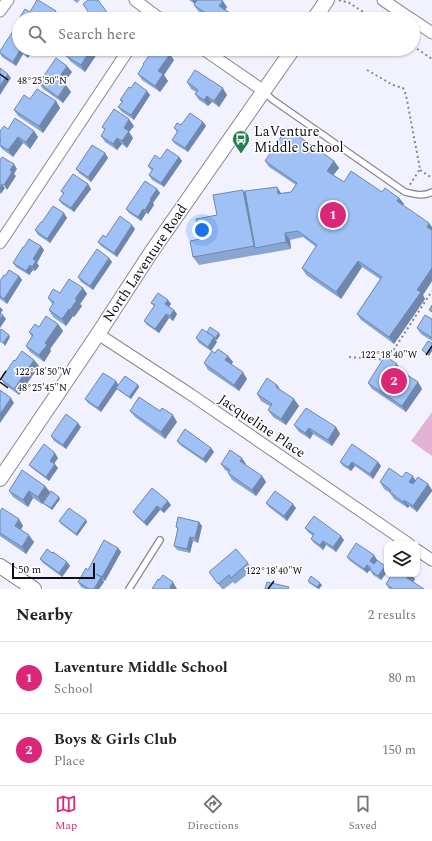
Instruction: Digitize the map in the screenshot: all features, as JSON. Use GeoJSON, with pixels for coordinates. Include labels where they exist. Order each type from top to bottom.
{"type":"FeatureCollection","features":[{"type":"Feature","properties":{"kind":"street"},"geometry":{"type":"LineString","coordinates":[[0,11],[8,0]]}},
{"type":"Feature","properties":{"kind":"street"},"geometry":{"type":"LineString","coordinates":[[135,0],[148,12]]}},
{"type":"Feature","properties":{"kind":"street"},"geometry":{"type":"LineString","coordinates":[[383,0],[400,12]]}},
{"type":"Feature","properties":{"kind":"street"},"geometry":{"type":"LineString","coordinates":[[322,12],[334,1]]}},
{"type":"Feature","properties":{"kind":"street"},"geometry":{"type":"LineString","coordinates":[[420,25],[432,33]]}},
{"type":"Feature","properties":{"kind":"street"},"geometry":{"type":"LineString","coordinates":[[0,243],[124,56]]}},
{"type":"Feature","properties":{"kind":"street"},"geometry":{"type":"LineString","coordinates":[[213,56],[264,91]]}},
{"type":"Feature","properties":{"kind":"street","name":"North Laventure Road"},"geometry":{"type":"LineString","coordinates":[[0,479],[152,251],[288,56]]}},
{"type":"Feature","properties":{"kind":"street","name":"Jacqueline Place"},"geometry":{"type":"LineString","coordinates":[[98,334],[190,394],[405,541]]}},
{"type":"Feature","properties":{"kind":"street"},"geometry":{"type":"LineString","coordinates":[[420,552],[432,560]]}},
{"type":"Feature","properties":{"kind":"street"},"geometry":{"type":"LineString","coordinates":[[0,566],[34,589]]}},
{"type":"Feature","properties":{"kind":"lane"},"geometry":{"type":"LineString","coordinates":[[264,91],[273,100],[405,192],[415,195],[429,194],[432,192]]}},
{"type":"Feature","properties":{"kind":"lane"},"geometry":{"type":"LineString","coordinates":[[129,589],[160,540]]}},
{"type":"Feature","properties":{"kind":"path"},"geometry":{"type":"LineString","coordinates":[[334,1],[348,2],[363,12]]}},
{"type":"Feature","properties":{"kind":"path"},"geometry":{"type":"LineString","coordinates":[[420,51],[432,59]]}},
{"type":"Feature","properties":{"kind":"path"},"geometry":{"type":"LineString","coordinates":[[368,70],[393,85],[403,88],[410,108],[420,170],[405,192]]}},
{"type":"Feature","properties":{"kind":"path"},"geometry":{"type":"LineString","coordinates":[[420,170],[432,178]]}},
{"type":"Feature","properties":{"kind":"path"},"geometry":{"type":"LineString","coordinates":[[349,357],[387,360],[432,291]]}},
{"type":"Feature","properties":{"kind":"shaded area"},"geometry":{"type":"Polygon","coordinates":[[[432,412],[432,456],[411,441],[432,412]]]}},
{"type":"Feature","properties":{"kind":"building"},"geometry":{"type":"Polygon","coordinates":[[[37,0],[56,11],[55,12],[30,12],[37,0]]]}},
{"type":"Feature","properties":{"kind":"building"},"geometry":{"type":"Polygon","coordinates":[[[88,0],[98,0],[107,12],[88,12],[83,4],[88,0]]]}},
{"type":"Feature","properties":{"kind":"building"},"geometry":{"type":"Polygon","coordinates":[[[197,0],[221,0],[223,1],[219,6],[228,12],[204,12],[194,5],[197,0]]]}},
{"type":"Feature","properties":{"kind":"building"},"geometry":{"type":"Polygon","coordinates":[[[25,9],[30,12],[23,12],[25,9]]]}},
{"type":"Feature","properties":{"kind":"building"},"geometry":{"type":"Polygon","coordinates":[[[12,33],[12,56],[16,56],[13,62],[0,53],[12,33]]]}},
{"type":"Feature","properties":{"kind":"building"},"geometry":{"type":"Polygon","coordinates":[[[66,56],[87,56],[81,65],[66,56]]]}},
{"type":"Feature","properties":{"kind":"building"},"geometry":{"type":"Polygon","coordinates":[[[149,56],[169,56],[158,71],[163,74],[155,86],[138,74],[149,56]]]}},
{"type":"Feature","properties":{"kind":"building"},"geometry":{"type":"Polygon","coordinates":[[[56,58],[67,66],[58,79],[66,85],[58,97],[39,83],[56,58]]]}},
{"type":"Feature","properties":{"kind":"building"},"geometry":{"type":"Polygon","coordinates":[[[0,68],[8,74],[0,86],[0,68]]]}},
{"type":"Feature","properties":{"kind":"building"},"geometry":{"type":"Polygon","coordinates":[[[195,70],[223,88],[214,101],[207,96],[204,100],[195,94],[198,90],[187,82],[195,70]]]}},
{"type":"Feature","properties":{"kind":"building"},"geometry":{"type":"Polygon","coordinates":[[[135,82],[147,91],[131,115],[118,107],[123,101],[120,100],[129,87],[131,88],[135,82]]]}},
{"type":"Feature","properties":{"kind":"building"},"geometry":{"type":"Polygon","coordinates":[[[37,89],[56,101],[39,126],[14,110],[24,95],[30,99],[37,89]]]}},
{"type":"Feature","properties":{"kind":"building"},"geometry":{"type":"Polygon","coordinates":[[[114,109],[129,119],[124,128],[129,131],[122,141],[117,138],[113,144],[101,136],[105,129],[102,127],[114,109]]]}},
{"type":"Feature","properties":{"kind":"building"},"geometry":{"type":"Polygon","coordinates":[[[190,113],[203,122],[185,148],[172,140],[178,131],[174,128],[177,123],[181,125],[190,113]]]}},
{"type":"Feature","properties":{"kind":"building"},"geometry":{"type":"Polygon","coordinates":[[[15,118],[34,131],[26,142],[18,137],[8,150],[0,145],[0,131],[4,126],[8,129],[15,118]]]}},
{"type":"Feature","properties":{"kind":"building"},"geometry":{"type":"Polygon","coordinates":[[[287,128],[334,161],[327,171],[344,182],[351,171],[382,192],[385,188],[399,198],[397,201],[429,223],[427,227],[432,230],[432,268],[417,290],[421,292],[389,337],[357,314],[382,277],[358,261],[336,292],[302,268],[317,245],[298,231],[285,233],[286,242],[255,248],[245,191],[277,187],[278,194],[291,192],[297,183],[265,161],[287,128]]]}},
{"type":"Feature","properties":{"kind":"building"},"geometry":{"type":"Polygon","coordinates":[[[92,145],[105,153],[88,177],[76,169],[92,145]]]}},
{"type":"Feature","properties":{"kind":"building"},"geometry":{"type":"Polygon","coordinates":[[[167,149],[179,157],[161,183],[149,175],[153,169],[148,166],[155,155],[160,159],[167,149]]]}},
{"type":"Feature","properties":{"kind":"building"},"geometry":{"type":"Polygon","coordinates":[[[2,157],[14,164],[10,170],[12,172],[4,185],[2,184],[0,187],[0,160],[2,157]]]}},
{"type":"Feature","properties":{"kind":"building"},"geometry":{"type":"Polygon","coordinates":[[[73,174],[88,184],[71,208],[59,200],[64,193],[61,191],[73,174]]]}},
{"type":"Feature","properties":{"kind":"building"},"geometry":{"type":"Polygon","coordinates":[[[145,181],[157,189],[145,210],[143,209],[138,217],[126,209],[145,181]]]}},
{"type":"Feature","properties":{"kind":"building"},"geometry":{"type":"Polygon","coordinates":[[[243,190],[254,246],[193,257],[190,241],[200,239],[196,219],[217,215],[213,195],[243,190]]]}},
{"type":"Feature","properties":{"kind":"building"},"geometry":{"type":"Polygon","coordinates":[[[53,206],[64,213],[47,239],[35,230],[53,206]]]}},
{"type":"Feature","properties":{"kind":"building"},"geometry":{"type":"Polygon","coordinates":[[[120,216],[132,225],[114,253],[98,242],[103,235],[106,237],[120,216]]]}},
{"type":"Feature","properties":{"kind":"building"},"geometry":{"type":"Polygon","coordinates":[[[29,239],[41,246],[33,259],[36,261],[32,267],[30,265],[26,271],[13,263],[29,239]]]}},
{"type":"Feature","properties":{"kind":"building"},"geometry":{"type":"Polygon","coordinates":[[[97,249],[109,258],[90,286],[78,277],[97,249]]]}},
{"type":"Feature","properties":{"kind":"building"},"geometry":{"type":"Polygon","coordinates":[[[9,270],[19,276],[4,299],[0,296],[0,281],[9,270]]]}},
{"type":"Feature","properties":{"kind":"building"},"geometry":{"type":"Polygon","coordinates":[[[69,279],[83,288],[75,299],[77,300],[62,319],[49,310],[54,302],[48,298],[53,289],[60,293],[69,279]]]}},
{"type":"Feature","properties":{"kind":"building"},"geometry":{"type":"Polygon","coordinates":[[[158,293],[168,300],[165,304],[174,310],[170,316],[166,314],[155,329],[144,321],[155,305],[151,303],[158,293]]]}},
{"type":"Feature","properties":{"kind":"building"},"geometry":{"type":"Polygon","coordinates":[[[432,305],[432,312],[429,310],[432,305]]]}},
{"type":"Feature","properties":{"kind":"building"},"geometry":{"type":"Polygon","coordinates":[[[425,315],[432,319],[432,338],[417,328],[425,315]]]}},
{"type":"Feature","properties":{"kind":"building"},"geometry":{"type":"Polygon","coordinates":[[[46,316],[58,324],[45,343],[47,345],[39,355],[26,346],[33,335],[29,332],[35,324],[39,327],[46,316]]]}},
{"type":"Feature","properties":{"kind":"building"},"geometry":{"type":"Polygon","coordinates":[[[210,327],[219,333],[215,338],[207,332],[210,327]]]}},
{"type":"Feature","properties":{"kind":"building"},"geometry":{"type":"Polygon","coordinates":[[[1,329],[9,335],[3,343],[0,341],[1,329]]]}},
{"type":"Feature","properties":{"kind":"building"},"geometry":{"type":"Polygon","coordinates":[[[202,329],[214,337],[208,347],[196,338],[202,329]]]}},
{"type":"Feature","properties":{"kind":"building"},"geometry":{"type":"Polygon","coordinates":[[[428,341],[432,343],[432,346],[427,354],[422,350],[428,341]]]}},
{"type":"Feature","properties":{"kind":"building"},"geometry":{"type":"Polygon","coordinates":[[[218,349],[228,356],[225,360],[243,372],[234,385],[204,363],[212,351],[215,353],[218,349]]]}},
{"type":"Feature","properties":{"kind":"building"},"geometry":{"type":"Polygon","coordinates":[[[22,351],[34,360],[14,389],[1,379],[22,351]]]}},
{"type":"Feature","properties":{"kind":"building"},"geometry":{"type":"Polygon","coordinates":[[[385,356],[397,364],[395,367],[418,382],[402,406],[368,383],[385,356]]]}},
{"type":"Feature","properties":{"kind":"building"},"geometry":{"type":"Polygon","coordinates":[[[103,373],[116,381],[98,408],[85,399],[103,373]]]}},
{"type":"Feature","properties":{"kind":"building"},"geometry":{"type":"Polygon","coordinates":[[[125,376],[138,385],[129,397],[116,388],[125,376]]]}},
{"type":"Feature","properties":{"kind":"building"},"geometry":{"type":"Polygon","coordinates":[[[267,378],[277,385],[276,387],[294,399],[281,419],[268,410],[272,404],[257,394],[267,378]]]}},
{"type":"Feature","properties":{"kind":"building"},"geometry":{"type":"Polygon","coordinates":[[[0,390],[11,398],[0,414],[0,390]]]}},
{"type":"Feature","properties":{"kind":"building"},"geometry":{"type":"Polygon","coordinates":[[[139,397],[160,411],[162,408],[173,415],[161,432],[130,411],[139,397]]]}},
{"type":"Feature","properties":{"kind":"building"},"geometry":{"type":"Polygon","coordinates":[[[306,408],[336,427],[328,440],[309,428],[305,433],[294,425],[306,408]]]}},
{"type":"Feature","properties":{"kind":"building"},"geometry":{"type":"Polygon","coordinates":[[[66,414],[78,423],[63,445],[51,436],[66,414]]]}},
{"type":"Feature","properties":{"kind":"building"},"geometry":{"type":"Polygon","coordinates":[[[185,429],[211,448],[203,459],[177,441],[185,429]]]}},
{"type":"Feature","properties":{"kind":"building"},"geometry":{"type":"Polygon","coordinates":[[[44,444],[55,453],[50,461],[55,464],[46,477],[29,465],[44,444]]]}},
{"type":"Feature","properties":{"kind":"building"},"geometry":{"type":"Polygon","coordinates":[[[352,444],[378,462],[370,474],[352,462],[348,467],[340,462],[352,444]]]}},
{"type":"Feature","properties":{"kind":"building"},"geometry":{"type":"Polygon","coordinates":[[[230,450],[242,458],[240,461],[262,476],[252,490],[228,473],[230,470],[221,464],[230,450]]]}},
{"type":"Feature","properties":{"kind":"building"},"geometry":{"type":"Polygon","coordinates":[[[389,468],[402,477],[406,472],[413,476],[409,482],[413,484],[418,477],[428,484],[413,506],[404,500],[403,502],[380,482],[389,468]]]}},
{"type":"Feature","properties":{"kind":"building"},"geometry":{"type":"Polygon","coordinates":[[[22,470],[45,486],[38,497],[29,491],[23,500],[9,491],[22,470]]]}},
{"type":"Feature","properties":{"kind":"building"},"geometry":{"type":"Polygon","coordinates":[[[152,488],[168,501],[161,509],[157,506],[144,522],[133,512],[152,488]]]}},
{"type":"Feature","properties":{"kind":"building"},"geometry":{"type":"Polygon","coordinates":[[[51,491],[59,497],[51,508],[43,503],[51,491]]]}},
{"type":"Feature","properties":{"kind":"building"},"geometry":{"type":"Polygon","coordinates":[[[275,491],[293,504],[284,516],[266,503],[275,491]]]}},
{"type":"Feature","properties":{"kind":"building"},"geometry":{"type":"Polygon","coordinates":[[[2,508],[19,519],[15,526],[29,535],[22,547],[0,533],[0,512],[2,508]]]}},
{"type":"Feature","properties":{"kind":"building"},"geometry":{"type":"Polygon","coordinates":[[[69,508],[86,520],[76,534],[59,521],[69,508]]]}},
{"type":"Feature","properties":{"kind":"building"},"geometry":{"type":"Polygon","coordinates":[[[314,516],[341,536],[333,547],[323,541],[320,545],[311,539],[314,534],[305,528],[314,516]]]}},
{"type":"Feature","properties":{"kind":"building"},"geometry":{"type":"Polygon","coordinates":[[[178,517],[199,522],[195,538],[190,537],[187,549],[174,546],[178,528],[176,527],[178,517]]]}},
{"type":"Feature","properties":{"kind":"building"},"geometry":{"type":"Polygon","coordinates":[[[104,540],[118,548],[102,577],[96,574],[101,577],[94,589],[89,589],[78,582],[86,568],[88,570],[104,540]]]}},
{"type":"Feature","properties":{"kind":"building"},"geometry":{"type":"Polygon","coordinates":[[[356,543],[374,555],[370,561],[374,564],[377,560],[384,565],[384,567],[378,576],[370,570],[371,568],[367,565],[364,569],[347,557],[356,543]]]}},
{"type":"Feature","properties":{"kind":"building"},"geometry":{"type":"Polygon","coordinates":[[[47,549],[67,562],[59,573],[40,559],[47,549]]]}},
{"type":"Feature","properties":{"kind":"building"},"geometry":{"type":"Polygon","coordinates":[[[236,549],[248,563],[231,578],[229,575],[218,584],[209,572],[236,549]]]}},
{"type":"Feature","properties":{"kind":"building"},"geometry":{"type":"Polygon","coordinates":[[[163,575],[173,582],[170,587],[171,588],[152,589],[158,579],[159,580],[163,575]]]}},
{"type":"Feature","properties":{"kind":"building"},"geometry":{"type":"Polygon","coordinates":[[[311,576],[320,583],[317,587],[308,581],[311,576]]]}},
{"type":"Feature","properties":{"kind":"building"},"geometry":{"type":"Polygon","coordinates":[[[390,577],[408,577],[407,578],[424,589],[393,589],[386,584],[390,577]]]}},
{"type":"Feature","properties":{"kind":"building"},"geometry":{"type":"Polygon","coordinates":[[[267,582],[289,587],[288,589],[265,589],[267,582]]]}},
{"type":"Feature","properties":{"kind":"place","name":"LaVenture Middle School"},"geometry":{"type":"Point","coordinates":[241,154]}},
{"type":"Feature","properties":{"kind":"place","name":"Laventure Middle School"},"geometry":{"type":"Point","coordinates":[333,215]}},
{"type":"Feature","properties":{"kind":"place","name":"Boys & Girls Club"},"geometry":{"type":"Point","coordinates":[394,381]}}]}
